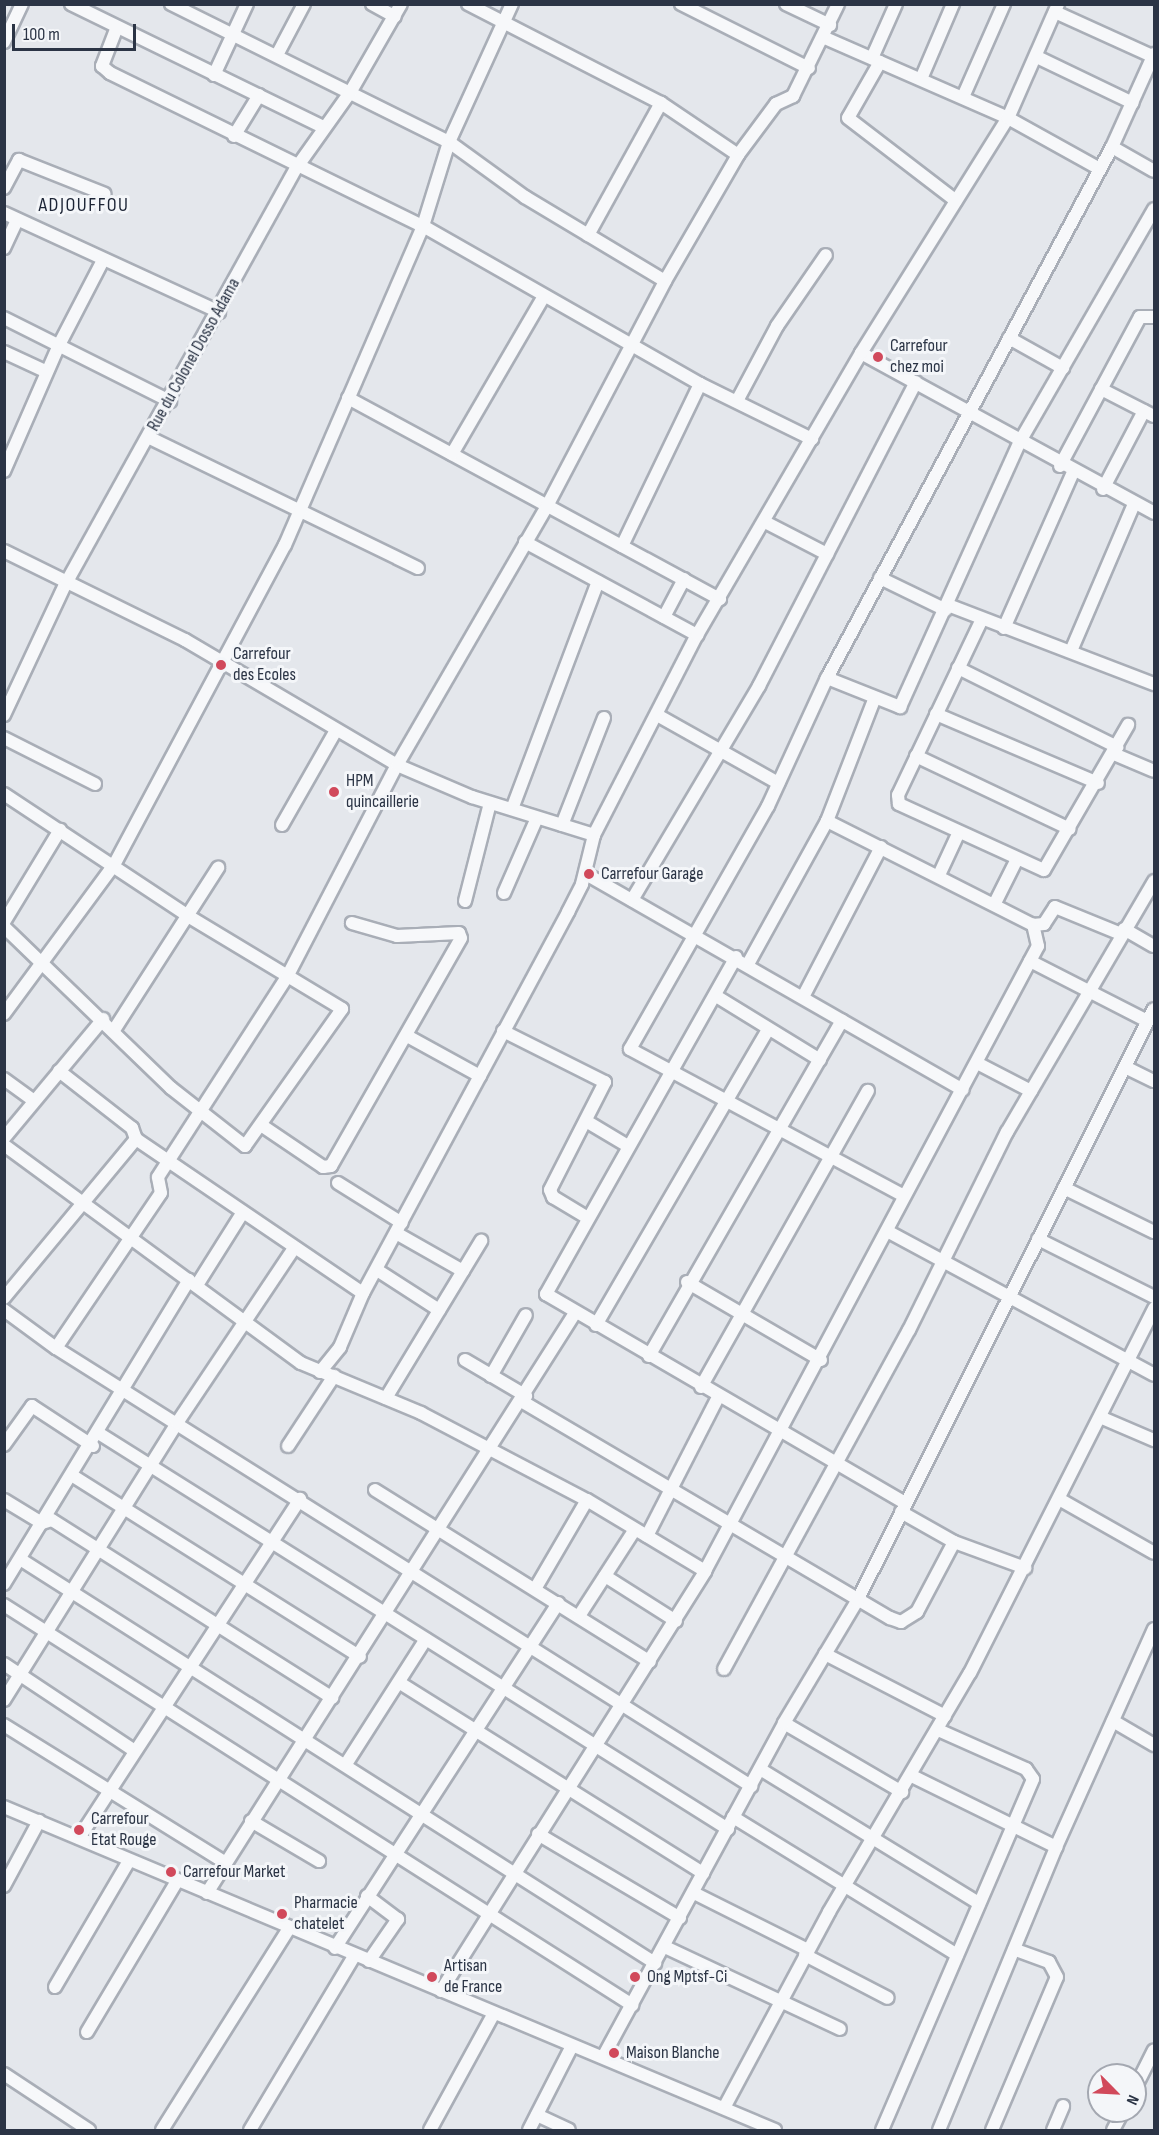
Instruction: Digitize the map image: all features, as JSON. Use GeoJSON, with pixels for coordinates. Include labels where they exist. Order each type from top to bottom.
{"type":"FeatureCollection","features":[{"type":"Feature","properties":{"kind":"street"},"geometry":{"type":"LineString","coordinates":[[4,42],[22,4]]}},
{"type":"Feature","properties":{"kind":"street"},"geometry":{"type":"LineString","coordinates":[[71,4],[323,127]]}},
{"type":"Feature","properties":{"kind":"street"},"geometry":{"type":"LineString","coordinates":[[171,4],[185,8],[450,142],[588,235],[666,281]]}},
{"type":"Feature","properties":{"kind":"street"},"geometry":{"type":"LineString","coordinates":[[214,75],[247,4]]}},
{"type":"Feature","properties":{"kind":"street"},"geometry":{"type":"LineString","coordinates":[[277,55],[304,4]]}},
{"type":"Feature","properties":{"kind":"street"},"geometry":{"type":"LineString","coordinates":[[372,4],[394,17]]}},
{"type":"Feature","properties":{"kind":"street","name":"Rue du Colonel Dosso Adama"},"geometry":{"type":"LineString","coordinates":[[4,715],[65,585],[170,401],[297,167],[323,127],[351,91],[401,4]]}},
{"type":"Feature","properties":{"kind":"street"},"geometry":{"type":"LineString","coordinates":[[468,4],[661,104],[738,155]]}},
{"type":"Feature","properties":{"kind":"street"},"geometry":{"type":"LineString","coordinates":[[4,1014],[43,965],[114,865],[222,664],[299,511],[423,225],[450,142],[512,4]]}},
{"type":"Feature","properties":{"kind":"street"},"geometry":{"type":"LineString","coordinates":[[681,4],[809,68]]}},
{"type":"Feature","properties":{"kind":"street"},"geometry":{"type":"LineString","coordinates":[[786,4],[830,25]]}},
{"type":"Feature","properties":{"kind":"street"},"geometry":{"type":"LineString","coordinates":[[56,1348],[161,1193],[157,1180],[203,1114],[288,975],[397,765],[546,508],[666,281],[738,155],[776,104],[793,96],[825,38],[838,4]]}},
{"type":"Feature","properties":{"kind":"street"},"geometry":{"type":"LineString","coordinates":[[896,4],[876,60],[848,118],[956,201]]}},
{"type":"Feature","properties":{"kind":"street"},"geometry":{"type":"LineString","coordinates":[[921,79],[953,4]]}},
{"type":"Feature","properties":{"kind":"street"},"geometry":{"type":"LineString","coordinates":[[963,97],[1004,4]]}},
{"type":"Feature","properties":{"kind":"street"},"geometry":{"type":"LineString","coordinates":[[320,1372],[352,1324],[363,1293],[586,873],[594,835],[697,635],[765,522],[861,353],[1008,118],[1057,8],[1154,56],[1112,147],[1009,338],[967,409],[827,678],[778,783],[696,935],[630,1049],[669,1075],[904,1196]]}},
{"type":"Feature","properties":{"kind":"street"},"geometry":{"type":"LineString","coordinates":[[117,27],[103,69],[297,167],[423,225],[700,384],[812,439]]}},
{"type":"Feature","properties":{"kind":"street"},"geometry":{"type":"LineString","coordinates":[[825,38],[1008,118],[1100,169]]}},
{"type":"Feature","properties":{"kind":"street"},"geometry":{"type":"LineString","coordinates":[[1037,57],[1133,103]]}},
{"type":"Feature","properties":{"kind":"street"},"geometry":{"type":"LineString","coordinates":[[234,136],[259,95]]}},
{"type":"Feature","properties":{"kind":"street"},"geometry":{"type":"LineString","coordinates":[[588,235],[661,104]]}},
{"type":"Feature","properties":{"kind":"street"},"geometry":{"type":"LineString","coordinates":[[1112,147],[1155,171]]}},
{"type":"Feature","properties":{"kind":"street"},"geometry":{"type":"LineString","coordinates":[[4,188],[19,160],[105,194]]}},
{"type":"Feature","properties":{"kind":"street"},"geometry":{"type":"LineString","coordinates":[[827,678],[874,700],[900,707],[947,608],[1019,443],[1155,209]]}},
{"type":"Feature","properties":{"kind":"street"},"geometry":{"type":"LineString","coordinates":[[4,213],[102,262],[219,312]]}},
{"type":"Feature","properties":{"kind":"street"},"geometry":{"type":"LineString","coordinates":[[4,248],[17,220]]}},
{"type":"Feature","properties":{"kind":"street"},"geometry":{"type":"LineString","coordinates":[[738,401],[777,326],[826,255]]}},
{"type":"Feature","properties":{"kind":"street"},"geometry":{"type":"LineString","coordinates":[[4,471],[59,345],[102,262]]}},
{"type":"Feature","properties":{"kind":"street"},"geometry":{"type":"LineString","coordinates":[[452,454],[544,296]]}},
{"type":"Feature","properties":{"kind":"street"},"geometry":{"type":"LineString","coordinates":[[1060,466],[1140,317],[1155,317]]}},
{"type":"Feature","properties":{"kind":"street"},"geometry":{"type":"LineString","coordinates":[[4,318],[170,401]]}},
{"type":"Feature","properties":{"kind":"street"},"geometry":{"type":"LineString","coordinates":[[1009,338],[1063,368]]}},
{"type":"Feature","properties":{"kind":"street"},"geometry":{"type":"LineString","coordinates":[[4,352],[47,372]]}},
{"type":"Feature","properties":{"kind":"street"},"geometry":{"type":"LineString","coordinates":[[861,353],[967,409],[1019,443],[1060,466],[1155,513]]}},
{"type":"Feature","properties":{"kind":"street"},"geometry":{"type":"LineString","coordinates":[[632,900],[723,752],[916,382]]}},
{"type":"Feature","properties":{"kind":"street"},"geometry":{"type":"LineString","coordinates":[[622,546],[700,384]]}},
{"type":"Feature","properties":{"kind":"street"},"geometry":{"type":"LineString","coordinates":[[1101,389],[1149,414],[1103,489]]}},
{"type":"Feature","properties":{"kind":"street"},"geometry":{"type":"LineString","coordinates":[[348,398],[546,508],[720,599]]}},
{"type":"Feature","properties":{"kind":"street"},"geometry":{"type":"LineString","coordinates":[[148,437],[418,568]]}},
{"type":"Feature","properties":{"kind":"street"},"geometry":{"type":"LineString","coordinates":[[1004,628],[1073,472]]}},
{"type":"Feature","properties":{"kind":"street"},"geometry":{"type":"LineString","coordinates":[[1071,651],[1134,504]]}},
{"type":"Feature","properties":{"kind":"street"},"geometry":{"type":"LineString","coordinates":[[765,522],[827,554]]}},
{"type":"Feature","properties":{"kind":"street"},"geometry":{"type":"LineString","coordinates":[[525,542],[697,635]]}},
{"type":"Feature","properties":{"kind":"street"},"geometry":{"type":"LineString","coordinates":[[4,551],[65,585],[185,640],[335,732],[397,765],[490,803],[594,835]]}},
{"type":"Feature","properties":{"kind":"street"},"geometry":{"type":"LineString","coordinates":[[880,578],[947,608],[1071,651],[1155,684]]}},
{"type":"Feature","properties":{"kind":"street"},"geometry":{"type":"LineString","coordinates":[[664,617],[684,579]]}},
{"type":"Feature","properties":{"kind":"street"},"geometry":{"type":"LineString","coordinates":[[512,809],[598,582]]}},
{"type":"Feature","properties":{"kind":"street"},"geometry":{"type":"LineString","coordinates":[[982,619],[898,795],[899,804],[1044,870],[1098,783],[1128,725]]}},
{"type":"Feature","properties":{"kind":"street"},"geometry":{"type":"LineString","coordinates":[[958,668],[1155,771]]}},
{"type":"Feature","properties":{"kind":"street"},"geometry":{"type":"LineString","coordinates":[[748,964],[827,821],[874,700]]}},
{"type":"Feature","properties":{"kind":"street"},"geometry":{"type":"LineString","coordinates":[[657,714],[778,783]]}},
{"type":"Feature","properties":{"kind":"street"},"geometry":{"type":"LineString","coordinates":[[936,714],[1098,783]]}},
{"type":"Feature","properties":{"kind":"street"},"geometry":{"type":"LineString","coordinates":[[562,825],[604,718]]}},
{"type":"Feature","properties":{"kind":"street"},"geometry":{"type":"LineString","coordinates":[[282,825],[335,732]]}},
{"type":"Feature","properties":{"kind":"street"},"geometry":{"type":"LineString","coordinates":[[4,738],[95,784]]}},
{"type":"Feature","properties":{"kind":"street"},"geometry":{"type":"LineString","coordinates":[[916,756],[1070,829]]}},
{"type":"Feature","properties":{"kind":"street"},"geometry":{"type":"LineString","coordinates":[[4,794],[188,916],[342,1009],[245,1146],[203,1114],[4,927]]}},
{"type":"Feature","properties":{"kind":"street"},"geometry":{"type":"LineString","coordinates":[[465,901],[490,803]]}},
{"type":"Feature","properties":{"kind":"street"},"geometry":{"type":"LineString","coordinates":[[504,893],[537,818]]}},
{"type":"Feature","properties":{"kind":"street"},"geometry":{"type":"LineString","coordinates":[[441,1991],[485,1915],[625,1705],[705,1571],[821,1360],[904,1196],[963,1090],[1040,938],[1033,925],[995,903],[827,821]]}},
{"type":"Feature","properties":{"kind":"street"},"geometry":{"type":"LineString","coordinates":[[4,922],[60,830]]}},
{"type":"Feature","properties":{"kind":"street"},"geometry":{"type":"LineString","coordinates":[[939,875],[959,832]]}},
{"type":"Feature","properties":{"kind":"street"},"geometry":{"type":"LineString","coordinates":[[803,997],[881,847]]}},
{"type":"Feature","properties":{"kind":"street"},"geometry":{"type":"LineString","coordinates":[[995,903],[1017,859]]}},
{"type":"Feature","properties":{"kind":"street"},"geometry":{"type":"LineString","coordinates":[[114,1030],[219,868]]}},
{"type":"Feature","properties":{"kind":"street"},"geometry":{"type":"LineString","coordinates":[[586,873],[736,957],[963,1090]]}},
{"type":"Feature","properties":{"kind":"street"},"geometry":{"type":"LineString","coordinates":[[724,1670],[837,1465],[1031,1091],[1123,931],[1155,881]]}},
{"type":"Feature","properties":{"kind":"street"},"geometry":{"type":"LineString","coordinates":[[1033,925],[1044,924],[1055,907],[1123,931],[1155,946]]}},
{"type":"Feature","properties":{"kind":"street"},"geometry":{"type":"LineString","coordinates":[[261,1125],[323,1167],[331,1166],[409,1037],[461,935],[398,936],[352,923]]}},
{"type":"Feature","properties":{"kind":"street"},"geometry":{"type":"LineString","coordinates":[[736,957],[716,996],[586,1216],[546,1294],[837,1465],[954,1542],[1025,1568]]}},
{"type":"Feature","properties":{"kind":"street"},"geometry":{"type":"LineString","coordinates":[[1030,961],[1147,1021]]}},
{"type":"Feature","properties":{"kind":"street"},"geometry":{"type":"LineString","coordinates":[[716,996],[767,1031],[820,1060]]}},
{"type":"Feature","properties":{"kind":"street"},"geometry":{"type":"LineString","coordinates":[[603,2057],[665,1947],[784,1723],[857,1601],[1155,1009]]}},
{"type":"Feature","properties":{"kind":"street"},"geometry":{"type":"LineString","coordinates":[[4,1138],[104,1019]]}},
{"type":"Feature","properties":{"kind":"street"},"geometry":{"type":"LineString","coordinates":[[649,1356],[687,1282],[780,1131],[842,1021]]}},
{"type":"Feature","properties":{"kind":"street"},"geometry":{"type":"LineString","coordinates":[[503,1031],[605,1082],[550,1190],[553,1197],[586,1216]]}},
{"type":"Feature","properties":{"kind":"street"},"geometry":{"type":"LineString","coordinates":[[596,1325],[722,1102],[767,1031]]}},
{"type":"Feature","properties":{"kind":"street"},"geometry":{"type":"LineString","coordinates":[[409,1037],[480,1076]]}},
{"type":"Feature","properties":{"kind":"street"},"geometry":{"type":"LineString","coordinates":[[977,1063],[1031,1091]]}},
{"type":"Feature","properties":{"kind":"street"},"geometry":{"type":"LineString","coordinates":[[1125,1067],[1155,1081]]}},
{"type":"Feature","properties":{"kind":"street"},"geometry":{"type":"LineString","coordinates":[[59,1071],[132,1128],[135,1139],[363,1293]]}},
{"type":"Feature","properties":{"kind":"street"},"geometry":{"type":"LineString","coordinates":[[4,1079],[34,1101]]}},
{"type":"Feature","properties":{"kind":"street"},"geometry":{"type":"LineString","coordinates":[[701,1387],[868,1091]]}},
{"type":"Feature","properties":{"kind":"street"},"geometry":{"type":"LineString","coordinates":[[586,1121],[628,1146]]}},
{"type":"Feature","properties":{"kind":"street"},"geometry":{"type":"LineString","coordinates":[[4,1298],[79,1202],[135,1139]]}},
{"type":"Feature","properties":{"kind":"street"},"geometry":{"type":"LineString","coordinates":[[4,1145],[130,1240],[246,1319],[284,1351],[320,1372],[386,1398],[491,1449],[587,1500],[705,1571]]}},
{"type":"Feature","properties":{"kind":"street"},"geometry":{"type":"LineString","coordinates":[[338,1183],[463,1271]]}},
{"type":"Feature","properties":{"kind":"street"},"geometry":{"type":"LineString","coordinates":[[1064,1188],[1155,1232]]}},
{"type":"Feature","properties":{"kind":"street"},"geometry":{"type":"LineString","coordinates":[[4,1584],[93,1446],[124,1390],[193,1282],[243,1212]]}},
{"type":"Feature","properties":{"kind":"street"},"geometry":{"type":"LineString","coordinates":[[887,1231],[1155,1375]]}},
{"type":"Feature","properties":{"kind":"street"},"geometry":{"type":"LineString","coordinates":[[1038,1239],[1155,1297]]}},
{"type":"Feature","properties":{"kind":"street"},"geometry":{"type":"LineString","coordinates":[[386,1398],[481,1241]]}},
{"type":"Feature","properties":{"kind":"street"},"geometry":{"type":"LineString","coordinates":[[4,1700],[74,1592],[177,1424],[294,1248]]}},
{"type":"Feature","properties":{"kind":"street"},"geometry":{"type":"LineString","coordinates":[[377,1270],[439,1310]]}},
{"type":"Feature","properties":{"kind":"street"},"geometry":{"type":"LineString","coordinates":[[687,1282],[821,1360]]}},
{"type":"Feature","properties":{"kind":"street"},"geometry":{"type":"LineString","coordinates":[[724,2108],[806,1953],[938,1730],[1025,1568],[1155,1308]]}},
{"type":"Feature","properties":{"kind":"street"},"geometry":{"type":"LineString","coordinates":[[4,1310],[56,1348],[300,1499],[529,1649],[625,1705],[751,1786]]}},
{"type":"Feature","properties":{"kind":"street"},"geometry":{"type":"LineString","coordinates":[[207,1893],[277,1780],[360,1657],[440,1532],[575,1313]]}},
{"type":"Feature","properties":{"kind":"street"},"geometry":{"type":"LineString","coordinates":[[491,1376],[526,1315]]}},
{"type":"Feature","properties":{"kind":"street"},"geometry":{"type":"LineString","coordinates":[[465,1360],[672,1490],[731,1522],[786,1560],[890,1618],[910,1618],[954,1542]]}},
{"type":"Feature","properties":{"kind":"street"},"geometry":{"type":"LineString","coordinates":[[288,1446],[334,1376]]}},
{"type":"Feature","properties":{"kind":"street"},"geometry":{"type":"LineString","coordinates":[[646,1536],[672,1490],[718,1396]]}},
{"type":"Feature","properties":{"kind":"street"},"geometry":{"type":"LineString","coordinates":[[4,1445],[32,1406],[93,1446]]}},
{"type":"Feature","properties":{"kind":"street"},"geometry":{"type":"LineString","coordinates":[[1100,1417],[1155,1440]]}},
{"type":"Feature","properties":{"kind":"street"},"geometry":{"type":"LineString","coordinates":[[100,1434],[597,1747],[846,1886],[957,1955]]}},
{"type":"Feature","properties":{"kind":"street"},"geometry":{"type":"LineString","coordinates":[[73,1476],[127,1506],[360,1657]]}},
{"type":"Feature","properties":{"kind":"street"},"geometry":{"type":"LineString","coordinates":[[375,1490],[650,1662]]}},
{"type":"Feature","properties":{"kind":"street"},"geometry":{"type":"LineString","coordinates":[[79,1838],[243,1583],[300,1499]]}},
{"type":"Feature","properties":{"kind":"street"},"geometry":{"type":"LineString","coordinates":[[1059,1499],[1155,1553]]}},
{"type":"Feature","properties":{"kind":"street"},"geometry":{"type":"LineString","coordinates":[[4,1500],[42,1523],[52,1520],[332,1698]]}},
{"type":"Feature","properties":{"kind":"street"},"geometry":{"type":"LineString","coordinates":[[535,1589],[587,1500]]}},
{"type":"Feature","properties":{"kind":"street"},"geometry":{"type":"LineString","coordinates":[[579,1616],[635,1529]]}},
{"type":"Feature","properties":{"kind":"street"},"geometry":{"type":"LineString","coordinates":[[20,1559],[514,1870],[655,1963]]}},
{"type":"Feature","properties":{"kind":"street"},"geometry":{"type":"LineString","coordinates":[[605,1576],[676,1621]]}},
{"type":"Feature","properties":{"kind":"street"},"geometry":{"type":"LineString","coordinates":[[335,1948],[420,1812],[558,1603]]}},
{"type":"Feature","properties":{"kind":"street"},"geometry":{"type":"LineString","coordinates":[[4,1605],[485,1915],[632,2005]]}},
{"type":"Feature","properties":{"kind":"street"},"geometry":{"type":"LineString","coordinates":[[939,2130],[1056,1847],[1155,1629]]}},
{"type":"Feature","properties":{"kind":"street"},"geometry":{"type":"LineString","coordinates":[[346,1764],[400,1683],[426,1639]]}},
{"type":"Feature","properties":{"kind":"street"},"geometry":{"type":"LineString","coordinates":[[825,1654],[945,1716]]}},
{"type":"Feature","properties":{"kind":"street"},"geometry":{"type":"LineString","coordinates":[[4,1664],[135,1751]]}},
{"type":"Feature","properties":{"kind":"street"},"geometry":{"type":"LineString","coordinates":[[400,1683],[704,1873]]}},
{"type":"Feature","properties":{"kind":"street"},"geometry":{"type":"LineString","coordinates":[[1113,1721],[1155,1745]]}},
{"type":"Feature","properties":{"kind":"street"},"geometry":{"type":"LineString","coordinates":[[784,1723],[902,1792]]}},
{"type":"Feature","properties":{"kind":"street"},"geometry":{"type":"LineString","coordinates":[[4,1725],[109,1793],[226,1863]]}},
{"type":"Feature","properties":{"kind":"street"},"geometry":{"type":"LineString","coordinates":[[882,2130],[978,1903],[1013,1827],[1030,1772],[938,1730]]}},
{"type":"Feature","properties":{"kind":"street"},"geometry":{"type":"LineString","coordinates":[[759,1769],[876,1838],[978,1903]]}},
{"type":"Feature","properties":{"kind":"street"},"geometry":{"type":"LineString","coordinates":[[912,1776],[1056,1847]]}},
{"type":"Feature","properties":{"kind":"street"},"geometry":{"type":"LineString","coordinates":[[4,1807],[354,1956],[775,2130]]}},
{"type":"Feature","properties":{"kind":"street"},"geometry":{"type":"LineString","coordinates":[[4,1886],[39,1821]]}},
{"type":"Feature","properties":{"kind":"street"},"geometry":{"type":"LineString","coordinates":[[251,1821],[319,1861]]}},
{"type":"Feature","properties":{"kind":"street"},"geometry":{"type":"LineString","coordinates":[[538,1834],[680,1918]]}},
{"type":"Feature","properties":{"kind":"street"},"geometry":{"type":"LineString","coordinates":[[55,1987],[129,1861]]}},
{"type":"Feature","properties":{"kind":"street"},"geometry":{"type":"LineString","coordinates":[[87,2032],[177,1881]]}},
{"type":"Feature","properties":{"kind":"street"},"geometry":{"type":"LineString","coordinates":[[694,1893],[888,1998]]}},
{"type":"Feature","properties":{"kind":"street"},"geometry":{"type":"LineString","coordinates":[[367,1896],[398,1918],[369,1961]]}},
{"type":"Feature","properties":{"kind":"street"},"geometry":{"type":"LineString","coordinates":[[162,2130],[289,1928]]}},
{"type":"Feature","properties":{"kind":"street"},"geometry":{"type":"LineString","coordinates":[[665,1947],[840,2029]]}},
{"type":"Feature","properties":{"kind":"street"},"geometry":{"type":"LineString","coordinates":[[992,2130],[1057,1977],[1049,1962],[1014,1949]]}},
{"type":"Feature","properties":{"kind":"street"},"geometry":{"type":"LineString","coordinates":[[250,2130],[354,1956]]}},
{"type":"Feature","properties":{"kind":"street"},"geometry":{"type":"LineString","coordinates":[[430,2130],[494,2013]]}},
{"type":"Feature","properties":{"kind":"street"},"geometry":{"type":"LineString","coordinates":[[529,2130],[572,2046]]}},
{"type":"Feature","properties":{"kind":"street"},"geometry":{"type":"LineString","coordinates":[[1147,2065],[1155,2050]]}},
{"type":"Feature","properties":{"kind":"street"},"geometry":{"type":"LineString","coordinates":[[4,2074],[89,2130]]}},
{"type":"Feature","properties":{"kind":"street"},"geometry":{"type":"LineString","coordinates":[[1053,2130],[1063,2106]]}},
{"type":"Feature","properties":{"kind":"street"},"geometry":{"type":"LineString","coordinates":[[537,2115],[569,2130]]}},
{"type":"Feature","properties":{"kind":"place","name":"Carrefour chez moi"},"geometry":{"type":"Point","coordinates":[878,357]}},
{"type":"Feature","properties":{"kind":"place","name":"Carrefour des Ecoles"},"geometry":{"type":"Point","coordinates":[221,665]}},
{"type":"Feature","properties":{"kind":"place","name":"HPM quincaillerie"},"geometry":{"type":"Point","coordinates":[334,792]}},
{"type":"Feature","properties":{"kind":"place","name":"Carrefour Garage"},"geometry":{"type":"Point","coordinates":[589,874]}},
{"type":"Feature","properties":{"kind":"place","name":"Carrefour Etat Rouge"},"geometry":{"type":"Point","coordinates":[79,1830]}},
{"type":"Feature","properties":{"kind":"place","name":"Carrefour Market"},"geometry":{"type":"Point","coordinates":[171,1872]}},
{"type":"Feature","properties":{"kind":"place","name":"Pharmacie chatelet"},"geometry":{"type":"Point","coordinates":[282,1914]}},
{"type":"Feature","properties":{"kind":"place","name":"Artisan de France"},"geometry":{"type":"Point","coordinates":[432,1977]}},
{"type":"Feature","properties":{"kind":"place","name":"Ong Mptsf-Ci"},"geometry":{"type":"Point","coordinates":[635,1977]}},
{"type":"Feature","properties":{"kind":"place","name":"Maison Blanche"},"geometry":{"type":"Point","coordinates":[614,2053]}},
{"type":"Feature","properties":{"kind":"district","name":"ADJOUFFOU"},"geometry":{"type":"Point","coordinates":[84,205]}}]}
